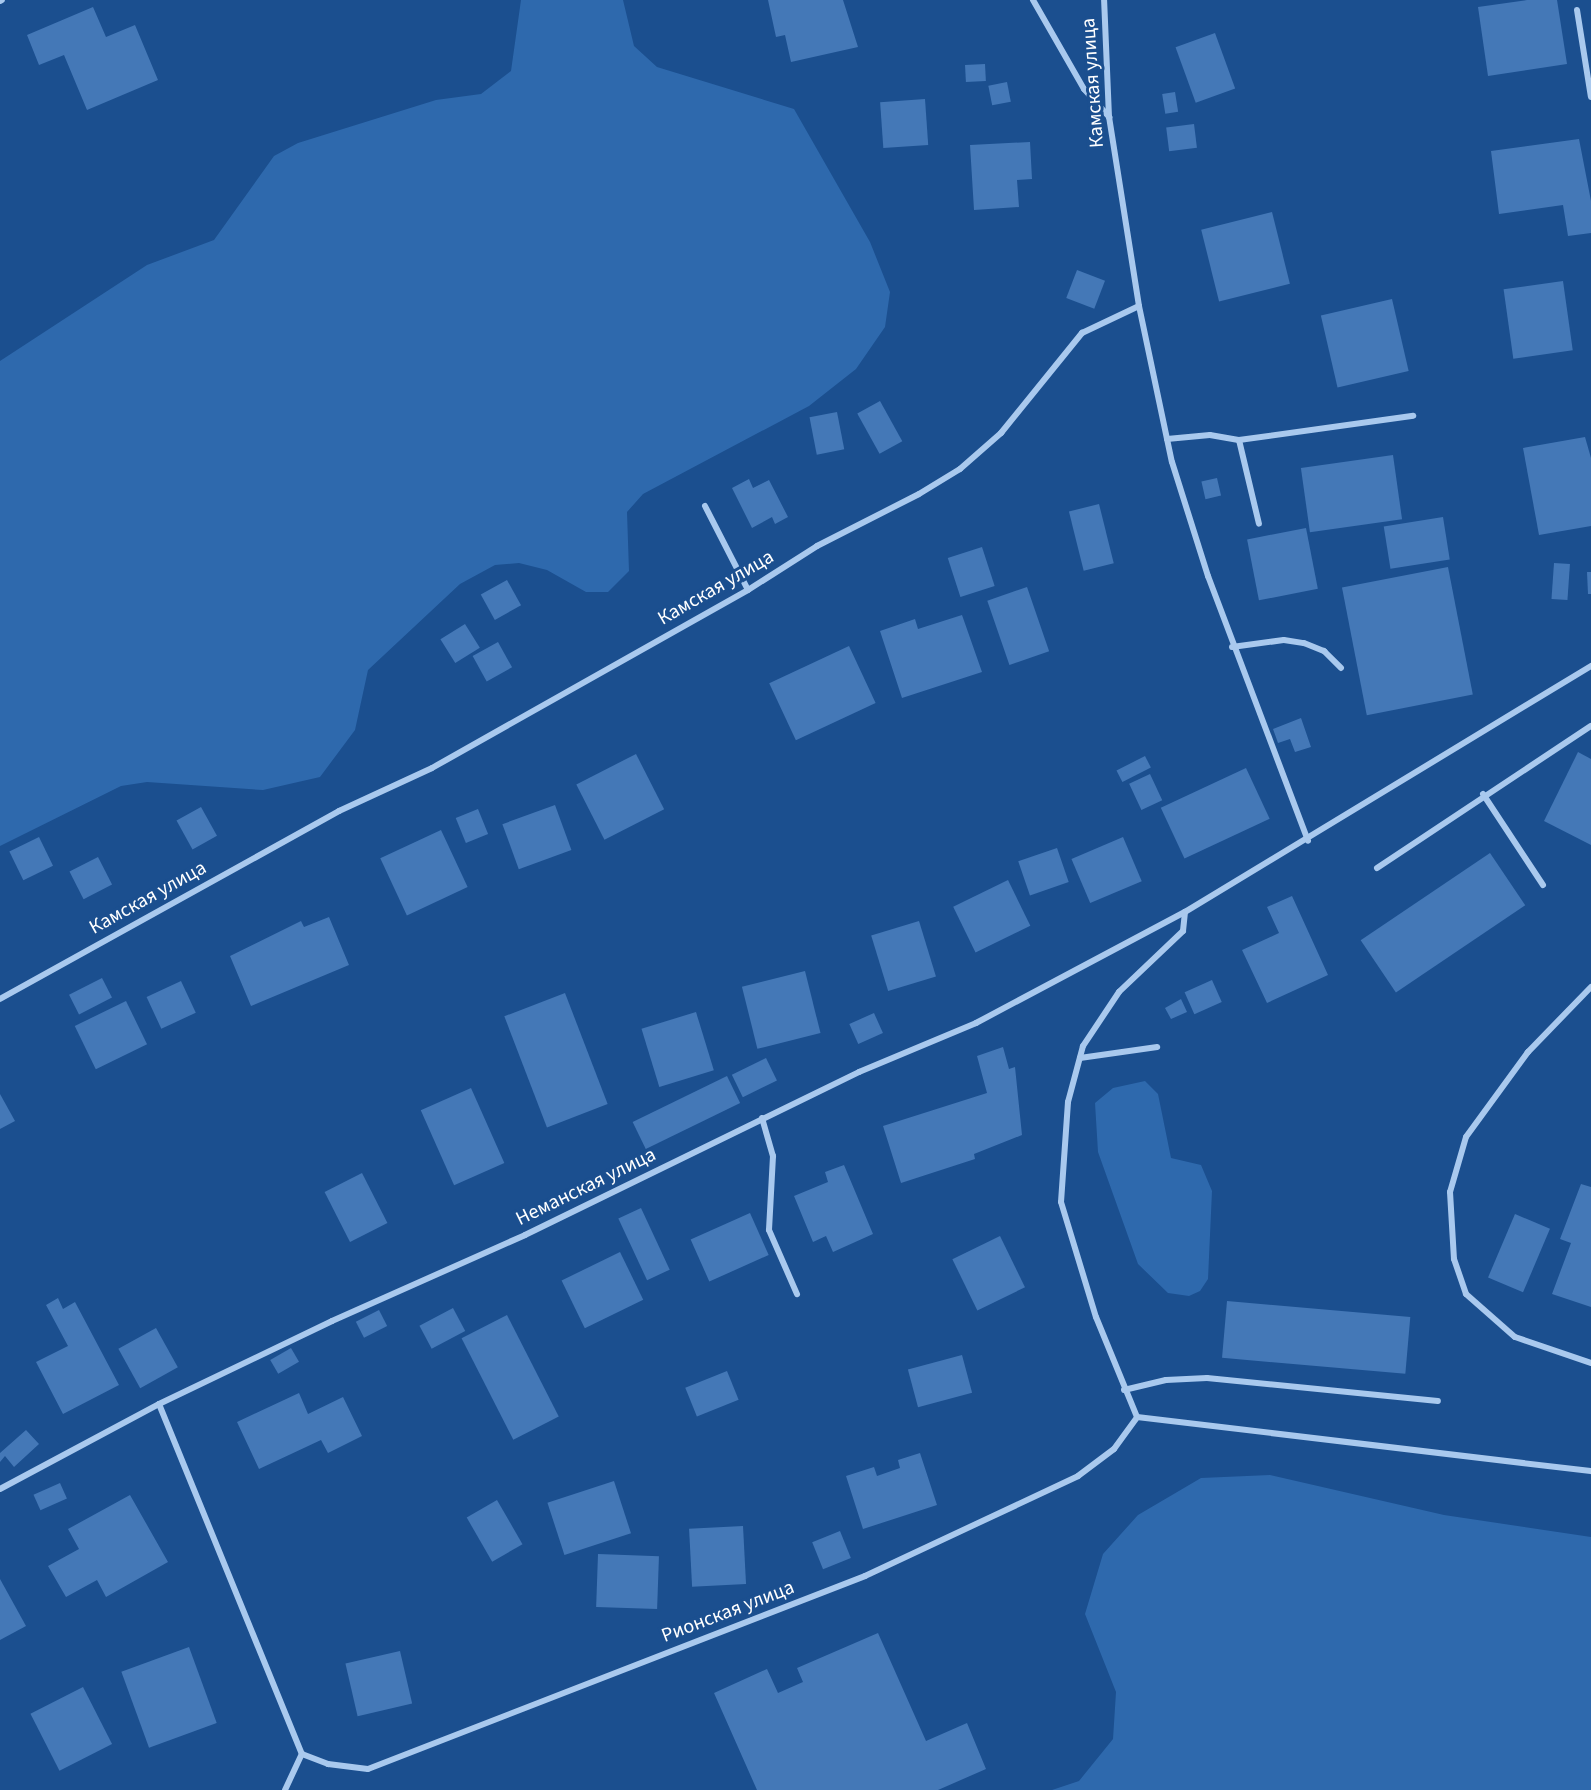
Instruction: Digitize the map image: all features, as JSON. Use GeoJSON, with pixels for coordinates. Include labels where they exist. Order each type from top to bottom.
{"type":"FeatureCollection","features":[{"type":"Feature","properties":{"kind":"lane"},"geometry":{"type":"LineString","coordinates":[[1033,0],[1084,89],[1109,117]]}},
{"type":"Feature","properties":{"kind":"lane","name":"Камская улица"},"geometry":{"type":"LineString","coordinates":[[0,999],[339,811],[432,768],[748,590],[817,546],[960,469],[1001,433],[1082,333],[1139,306],[1109,117],[1104,0]]}},
{"type":"Feature","properties":{"kind":"lane"},"geometry":{"type":"LineString","coordinates":[[1577,10],[1591,97]]}},
{"type":"Feature","properties":{"kind":"lane"},"geometry":{"type":"LineString","coordinates":[[1139,306],[1167,439],[1232,647],[1308,841]]}},
{"type":"Feature","properties":{"kind":"lane"},"geometry":{"type":"LineString","coordinates":[[1167,439],[1210,435],[1239,440],[1413,416]]}},
{"type":"Feature","properties":{"kind":"lane"},"geometry":{"type":"LineString","coordinates":[[1239,440],[1259,524]]}},
{"type":"Feature","properties":{"kind":"lane"},"geometry":{"type":"LineString","coordinates":[[705,506],[748,590]]}},
{"type":"Feature","properties":{"kind":"lane"},"geometry":{"type":"LineString","coordinates":[[1232,647],[1284,640],[1304,643],[1324,651],[1341,668]]}},
{"type":"Feature","properties":{"kind":"lane","name":"Неманская улица"},"geometry":{"type":"LineString","coordinates":[[0,1489],[159,1404],[525,1235],[762,1118],[976,1023],[1185,912],[1308,841],[1591,666]]}},
{"type":"Feature","properties":{"kind":"lane"},"geometry":{"type":"LineString","coordinates":[[1377,868],[1483,794],[1591,726]]}},
{"type":"Feature","properties":{"kind":"lane"},"geometry":{"type":"LineString","coordinates":[[1483,794],[1543,885]]}},
{"type":"Feature","properties":{"kind":"lane"},"geometry":{"type":"LineString","coordinates":[[1185,912],[1187,925],[1119,992],[1080,1058],[1068,1102],[1061,1202],[1124,1390],[1137,1417],[1591,1471]]}},
{"type":"Feature","properties":{"kind":"lane"},"geometry":{"type":"LineString","coordinates":[[1591,987],[1528,1052],[1466,1137],[1450,1192],[1454,1259],[1466,1294],[1515,1337],[1591,1363]]}},
{"type":"Feature","properties":{"kind":"lane"},"geometry":{"type":"LineString","coordinates":[[1080,1058],[1157,1047]]}},
{"type":"Feature","properties":{"kind":"lane"},"geometry":{"type":"LineString","coordinates":[[762,1118],[773,1156],[769,1230],[797,1294]]}},
{"type":"Feature","properties":{"kind":"lane"},"geometry":{"type":"LineString","coordinates":[[1124,1390],[1166,1380],[1207,1378],[1438,1401]]}},
{"type":"Feature","properties":{"kind":"lane"},"geometry":{"type":"LineString","coordinates":[[159,1404],[302,1754],[285,1790]]}},
{"type":"Feature","properties":{"kind":"lane","name":"Рионская улица"},"geometry":{"type":"LineString","coordinates":[[302,1754],[328,1764],[368,1769],[865,1576],[1078,1476],[1114,1449],[1137,1417]]}},
{"type":"Feature","properties":{"kind":"shaded area"},"geometry":{"type":"Polygon","coordinates":[[[521,0],[623,0],[634,46],[657,67],[794,109],[870,242],[890,292],[885,327],[856,369],[809,406],[643,494],[627,512],[629,571],[608,592],[586,592],[547,570],[519,563],[495,565],[460,584],[368,670],[355,730],[320,777],[263,790],[147,782],[121,786],[0,846],[0,361],[147,265],[214,240],[274,156],[298,143],[436,100],[481,94],[511,71],[521,0]]]}},
{"type":"Feature","properties":{"kind":"shaded area"},"geometry":{"type":"Polygon","coordinates":[[[1145,1081],[1158,1094],[1171,1158],[1201,1165],[1212,1191],[1208,1279],[1200,1291],[1189,1296],[1168,1293],[1138,1264],[1098,1152],[1095,1103],[1113,1088],[1145,1081]]]}},
{"type":"Feature","properties":{"kind":"shaded area"},"geometry":{"type":"Polygon","coordinates":[[[1270,1475],[1444,1515],[1591,1537],[1591,1790],[1052,1790],[1079,1781],[1113,1739],[1116,1692],[1085,1614],[1103,1554],[1138,1515],[1201,1478],[1270,1475]]]}},
{"type":"Feature","properties":{"kind":"building"},"geometry":{"type":"Polygon","coordinates":[[[768,0],[843,0],[858,47],[791,62],[785,35],[776,37],[768,0]]]}},
{"type":"Feature","properties":{"kind":"building"},"geometry":{"type":"Polygon","coordinates":[[[1527,0],[1557,0],[1567,64],[1488,76],[1478,7],[1527,0]]]}},
{"type":"Feature","properties":{"kind":"building"},"geometry":{"type":"Polygon","coordinates":[[[93,7],[106,37],[135,25],[158,80],[87,110],[64,55],[39,65],[27,35],[93,7]]]}},
{"type":"Feature","properties":{"kind":"building"},"geometry":{"type":"Polygon","coordinates":[[[1215,33],[1235,88],[1196,103],[1176,47],[1215,33]]]}},
{"type":"Feature","properties":{"kind":"building"},"geometry":{"type":"Polygon","coordinates":[[[985,64],[986,81],[966,82],[965,65],[985,64]]]}},
{"type":"Feature","properties":{"kind":"building"},"geometry":{"type":"Polygon","coordinates":[[[1007,82],[1011,102],[992,105],[988,86],[1007,82]]]}},
{"type":"Feature","properties":{"kind":"building"},"geometry":{"type":"Polygon","coordinates":[[[1175,92],[1178,112],[1165,114],[1162,94],[1175,92]]]}},
{"type":"Feature","properties":{"kind":"building"},"geometry":{"type":"Polygon","coordinates":[[[925,99],[928,145],[883,148],[880,102],[925,99]]]}},
{"type":"Feature","properties":{"kind":"building"},"geometry":{"type":"Polygon","coordinates":[[[1194,124],[1197,148],[1169,151],[1166,127],[1194,124]]]}},
{"type":"Feature","properties":{"kind":"building"},"geometry":{"type":"Polygon","coordinates":[[[1579,139],[1591,201],[1591,233],[1568,236],[1563,205],[1499,214],[1491,151],[1579,139]]]}},
{"type":"Feature","properties":{"kind":"building"},"geometry":{"type":"Polygon","coordinates":[[[1030,142],[1032,179],[1017,180],[1019,207],[974,210],[970,145],[1030,142]]]}},
{"type":"Feature","properties":{"kind":"building"},"geometry":{"type":"Polygon","coordinates":[[[1272,212],[1290,284],[1219,301],[1201,230],[1272,212]]]}},
{"type":"Feature","properties":{"kind":"building"},"geometry":{"type":"Polygon","coordinates":[[[1077,270],[1105,281],[1094,309],[1066,298],[1077,270]]]}},
{"type":"Feature","properties":{"kind":"building"},"geometry":{"type":"Polygon","coordinates":[[[1563,281],[1573,350],[1513,359],[1504,289],[1563,281]]]}},
{"type":"Feature","properties":{"kind":"building"},"geometry":{"type":"Polygon","coordinates":[[[1392,299],[1409,371],[1338,388],[1321,315],[1392,299]]]}},
{"type":"Feature","properties":{"kind":"building"},"geometry":{"type":"Polygon","coordinates":[[[880,401],[902,441],[880,454],[857,414],[880,401]]]}},
{"type":"Feature","properties":{"kind":"building"},"geometry":{"type":"Polygon","coordinates":[[[837,412],[844,449],[817,455],[810,417],[837,412]]]}},
{"type":"Feature","properties":{"kind":"building"},"geometry":{"type":"Polygon","coordinates":[[[1585,437],[1591,458],[1591,526],[1539,535],[1523,448],[1585,437]]]}},
{"type":"Feature","properties":{"kind":"building"},"geometry":{"type":"Polygon","coordinates":[[[1393,455],[1402,519],[1310,532],[1301,468],[1393,455]]]}},
{"type":"Feature","properties":{"kind":"building"},"geometry":{"type":"Polygon","coordinates":[[[1217,478],[1221,496],[1205,499],[1201,482],[1217,478]]]}},
{"type":"Feature","properties":{"kind":"building"},"geometry":{"type":"Polygon","coordinates":[[[749,479],[753,488],[769,480],[788,517],[775,524],[772,517],[752,528],[732,488],[749,479]]]}},
{"type":"Feature","properties":{"kind":"building"},"geometry":{"type":"Polygon","coordinates":[[[1099,504],[1114,563],[1084,571],[1069,511],[1099,504]]]}},
{"type":"Feature","properties":{"kind":"building"},"geometry":{"type":"Polygon","coordinates":[[[1443,517],[1450,559],[1390,569],[1384,526],[1443,517]]]}},
{"type":"Feature","properties":{"kind":"building"},"geometry":{"type":"Polygon","coordinates":[[[1306,528],[1318,589],[1259,600],[1247,539],[1306,528]]]}},
{"type":"Feature","properties":{"kind":"building"},"geometry":{"type":"Polygon","coordinates":[[[982,547],[995,586],[960,597],[948,558],[982,547]]]}},
{"type":"Feature","properties":{"kind":"building"},"geometry":{"type":"Polygon","coordinates":[[[1554,563],[1570,564],[1567,600],[1551,599],[1554,563]]]}},
{"type":"Feature","properties":{"kind":"building"},"geometry":{"type":"Polygon","coordinates":[[[1448,567],[1473,695],[1367,715],[1342,588],[1448,567]]]}},
{"type":"Feature","properties":{"kind":"building"},"geometry":{"type":"Polygon","coordinates":[[[1587,572],[1591,572],[1591,594],[1588,594],[1587,572]]]}},
{"type":"Feature","properties":{"kind":"building"},"geometry":{"type":"Polygon","coordinates":[[[507,580],[521,605],[495,620],[481,595],[507,580]]]}},
{"type":"Feature","properties":{"kind":"building"},"geometry":{"type":"Polygon","coordinates":[[[1027,587],[1049,651],[1009,665],[987,601],[1027,587]]]}},
{"type":"Feature","properties":{"kind":"building"},"geometry":{"type":"Polygon","coordinates":[[[962,615],[982,672],[902,698],[880,631],[915,619],[918,629],[962,615]]]}},
{"type":"Feature","properties":{"kind":"building"},"geometry":{"type":"Polygon","coordinates":[[[465,624],[480,648],[455,663],[440,639],[465,624]]]}},
{"type":"Feature","properties":{"kind":"building"},"geometry":{"type":"Polygon","coordinates":[[[498,642],[512,667],[487,681],[473,656],[498,642]]]}},
{"type":"Feature","properties":{"kind":"building"},"geometry":{"type":"Polygon","coordinates":[[[849,646],[876,703],[796,740],[769,683],[849,646]]]}},
{"type":"Feature","properties":{"kind":"building"},"geometry":{"type":"Polygon","coordinates":[[[1301,718],[1311,747],[1295,752],[1290,739],[1278,743],[1273,729],[1301,718]]]}},
{"type":"Feature","properties":{"kind":"building"},"geometry":{"type":"Polygon","coordinates":[[[1578,752],[1591,759],[1591,845],[1544,821],[1578,752]]]}},
{"type":"Feature","properties":{"kind":"building"},"geometry":{"type":"Polygon","coordinates":[[[636,754],[664,809],[604,840],[576,784],[636,754]]]}},
{"type":"Feature","properties":{"kind":"building"},"geometry":{"type":"Polygon","coordinates":[[[1145,756],[1151,768],[1122,782],[1116,771],[1145,756]]]}},
{"type":"Feature","properties":{"kind":"building"},"geometry":{"type":"Polygon","coordinates":[[[1246,768],[1270,819],[1184,858],[1161,808],[1246,768]]]}},
{"type":"Feature","properties":{"kind":"building"},"geometry":{"type":"Polygon","coordinates":[[[1150,774],[1162,800],[1141,810],[1129,784],[1150,774]]]}},
{"type":"Feature","properties":{"kind":"building"},"geometry":{"type":"Polygon","coordinates":[[[555,805],[571,850],[519,869],[502,824],[555,805]]]}},
{"type":"Feature","properties":{"kind":"building"},"geometry":{"type":"Polygon","coordinates":[[[201,807],[217,836],[193,849],[177,821],[201,807]]]}},
{"type":"Feature","properties":{"kind":"building"},"geometry":{"type":"Polygon","coordinates":[[[478,809],[488,834],[466,843],[456,818],[478,809]]]}},
{"type":"Feature","properties":{"kind":"building"},"geometry":{"type":"Polygon","coordinates":[[[441,830],[468,887],[407,915],[380,858],[441,830]]]}},
{"type":"Feature","properties":{"kind":"building"},"geometry":{"type":"Polygon","coordinates":[[[39,837],[53,866],[23,880],[9,851],[39,837]]]}},
{"type":"Feature","properties":{"kind":"building"},"geometry":{"type":"Polygon","coordinates":[[[1123,837],[1142,881],[1090,903],[1071,859],[1123,837]]]}},
{"type":"Feature","properties":{"kind":"building"},"geometry":{"type":"Polygon","coordinates":[[[1057,848],[1069,882],[1030,895],[1018,861],[1057,848]]]}},
{"type":"Feature","properties":{"kind":"building"},"geometry":{"type":"Polygon","coordinates":[[[1490,853],[1525,905],[1396,992],[1361,940],[1490,853]]]}},
{"type":"Feature","properties":{"kind":"building"},"geometry":{"type":"Polygon","coordinates":[[[98,857],[112,885],[84,899],[69,872],[98,857]]]}},
{"type":"Feature","properties":{"kind":"building"},"geometry":{"type":"Polygon","coordinates":[[[1008,880],[1030,926],[976,953],[953,907],[1008,880]]]}},
{"type":"Feature","properties":{"kind":"building"},"geometry":{"type":"Polygon","coordinates":[[[1292,896],[1328,975],[1267,1003],[1242,950],[1279,933],[1267,907],[1292,896]]]}},
{"type":"Feature","properties":{"kind":"building"},"geometry":{"type":"Polygon","coordinates":[[[329,917],[349,965],[251,1006],[230,956],[301,921],[304,927],[329,917]]]}},
{"type":"Feature","properties":{"kind":"building"},"geometry":{"type":"Polygon","coordinates":[[[919,921],[936,976],[888,991],[871,936],[919,921]]]}},
{"type":"Feature","properties":{"kind":"building"},"geometry":{"type":"Polygon","coordinates":[[[805,971],[820,1033],[757,1049],[742,987],[805,971]]]}},
{"type":"Feature","properties":{"kind":"building"},"geometry":{"type":"Polygon","coordinates":[[[102,978],[112,998],[79,1014],[69,995],[102,978]]]}},
{"type":"Feature","properties":{"kind":"building"},"geometry":{"type":"Polygon","coordinates":[[[1212,980],[1222,1002],[1194,1014],[1185,992],[1212,980]]]}},
{"type":"Feature","properties":{"kind":"building"},"geometry":{"type":"Polygon","coordinates":[[[181,981],[196,1013],[161,1029],[147,997],[181,981]]]}},
{"type":"Feature","properties":{"kind":"building"},"geometry":{"type":"Polygon","coordinates":[[[565,993],[608,1104],[547,1127],[504,1016],[565,993]]]}},
{"type":"Feature","properties":{"kind":"building"},"geometry":{"type":"Polygon","coordinates":[[[1181,999],[1187,1012],[1171,1019],[1165,1008],[1181,999]]]}},
{"type":"Feature","properties":{"kind":"building"},"geometry":{"type":"Polygon","coordinates":[[[126,1001],[147,1044],[96,1069],[75,1026],[126,1001]]]}},
{"type":"Feature","properties":{"kind":"building"},"geometry":{"type":"Polygon","coordinates":[[[696,1012],[714,1070],[659,1087],[641,1029],[696,1012]]]}},
{"type":"Feature","properties":{"kind":"building"},"geometry":{"type":"Polygon","coordinates":[[[874,1013],[883,1033],[858,1044],[849,1024],[874,1013]]]}},
{"type":"Feature","properties":{"kind":"building"},"geometry":{"type":"Polygon","coordinates":[[[1003,1047],[1009,1069],[1015,1067],[1022,1135],[974,1154],[975,1159],[901,1183],[883,1126],[987,1093],[977,1056],[1003,1047]]]}},
{"type":"Feature","properties":{"kind":"building"},"geometry":{"type":"Polygon","coordinates":[[[766,1058],[777,1080],[743,1097],[732,1075],[766,1058]]]}},
{"type":"Feature","properties":{"kind":"building"},"geometry":{"type":"Polygon","coordinates":[[[727,1076],[740,1103],[646,1149],[633,1122],[727,1076]]]}},
{"type":"Feature","properties":{"kind":"building"},"geometry":{"type":"Polygon","coordinates":[[[471,1088],[504,1163],[454,1185],[421,1110],[471,1088]]]}},
{"type":"Feature","properties":{"kind":"building"},"geometry":{"type":"Polygon","coordinates":[[[0,1094],[15,1121],[0,1129],[0,1094]]]}},
{"type":"Feature","properties":{"kind":"building"},"geometry":{"type":"Polygon","coordinates":[[[844,1165],[873,1234],[833,1252],[826,1236],[813,1242],[794,1196],[828,1182],[825,1172],[844,1165]]]}},
{"type":"Feature","properties":{"kind":"building"},"geometry":{"type":"Polygon","coordinates":[[[362,1173],[387,1223],[350,1242],[325,1192],[362,1173]]]}},
{"type":"Feature","properties":{"kind":"building"},"geometry":{"type":"Polygon","coordinates":[[[1581,1184],[1591,1187],[1591,1307],[1552,1294],[1571,1243],[1560,1239],[1581,1184]]]}},
{"type":"Feature","properties":{"kind":"building"},"geometry":{"type":"Polygon","coordinates":[[[641,1208],[670,1270],[647,1280],[618,1219],[641,1208]]]}},
{"type":"Feature","properties":{"kind":"building"},"geometry":{"type":"Polygon","coordinates":[[[750,1213],[769,1255],[709,1281],[691,1239],[750,1213]]]}},
{"type":"Feature","properties":{"kind":"building"},"geometry":{"type":"Polygon","coordinates":[[[1515,1214],[1550,1229],[1523,1292],[1488,1278],[1515,1214]]]}},
{"type":"Feature","properties":{"kind":"building"},"geometry":{"type":"Polygon","coordinates":[[[1000,1236],[1025,1287],[977,1310],[952,1259],[1000,1236]]]}},
{"type":"Feature","properties":{"kind":"building"},"geometry":{"type":"Polygon","coordinates":[[[620,1252],[643,1300],[585,1328],[562,1280],[620,1252]]]}},
{"type":"Feature","properties":{"kind":"building"},"geometry":{"type":"Polygon","coordinates":[[[58,1298],[63,1309],[75,1302],[119,1385],[63,1414],[36,1362],[68,1346],[46,1305],[58,1298]]]}},
{"type":"Feature","properties":{"kind":"building"},"geometry":{"type":"Polygon","coordinates":[[[1227,1301],[1410,1317],[1405,1374],[1222,1358],[1227,1301]]]}},
{"type":"Feature","properties":{"kind":"building"},"geometry":{"type":"Polygon","coordinates":[[[453,1308],[465,1331],[432,1349],[419,1326],[453,1308]]]}},
{"type":"Feature","properties":{"kind":"building"},"geometry":{"type":"Polygon","coordinates":[[[379,1310],[387,1326],[364,1338],[356,1322],[379,1310]]]}},
{"type":"Feature","properties":{"kind":"building"},"geometry":{"type":"Polygon","coordinates":[[[507,1315],[559,1417],[513,1440],[462,1338],[507,1315]]]}},
{"type":"Feature","properties":{"kind":"building"},"geometry":{"type":"Polygon","coordinates":[[[156,1328],[178,1367],[140,1388],[118,1349],[156,1328]]]}},
{"type":"Feature","properties":{"kind":"building"},"geometry":{"type":"Polygon","coordinates":[[[291,1348],[299,1362],[278,1374],[270,1360],[291,1348]]]}},
{"type":"Feature","properties":{"kind":"building"},"geometry":{"type":"Polygon","coordinates":[[[962,1355],[972,1393],[918,1407],[908,1369],[962,1355]]]}},
{"type":"Feature","properties":{"kind":"building"},"geometry":{"type":"Polygon","coordinates":[[[727,1371],[739,1400],[697,1417],[685,1388],[727,1371]]]}},
{"type":"Feature","properties":{"kind":"building"},"geometry":{"type":"Polygon","coordinates":[[[299,1393],[308,1414],[343,1397],[362,1436],[328,1453],[321,1440],[259,1469],[237,1422],[299,1393]]]}},
{"type":"Feature","properties":{"kind":"building"},"geometry":{"type":"Polygon","coordinates":[[[26,1430],[39,1444],[14,1467],[5,1456],[0,1462],[0,1453],[26,1430]]]}},
{"type":"Feature","properties":{"kind":"building"},"geometry":{"type":"Polygon","coordinates":[[[920,1453],[937,1505],[863,1529],[846,1476],[874,1467],[877,1476],[900,1468],[898,1460],[920,1453]]]}},
{"type":"Feature","properties":{"kind":"building"},"geometry":{"type":"Polygon","coordinates":[[[614,1481],[631,1533],[564,1555],[547,1503],[614,1481]]]}},
{"type":"Feature","properties":{"kind":"building"},"geometry":{"type":"Polygon","coordinates":[[[60,1483],[67,1499],[40,1510],[34,1495],[60,1483]]]}},
{"type":"Feature","properties":{"kind":"building"},"geometry":{"type":"Polygon","coordinates":[[[130,1495],[168,1562],[106,1597],[97,1580],[66,1597],[48,1566],[79,1549],[68,1529],[130,1495]]]}},
{"type":"Feature","properties":{"kind":"building"},"geometry":{"type":"Polygon","coordinates":[[[497,1500],[522,1544],[492,1562],[467,1518],[497,1500]]]}},
{"type":"Feature","properties":{"kind":"building"},"geometry":{"type":"Polygon","coordinates":[[[743,1526],[746,1584],[692,1587],[689,1529],[743,1526]]]}},
{"type":"Feature","properties":{"kind":"building"},"geometry":{"type":"Polygon","coordinates":[[[840,1531],[851,1558],[823,1569],[812,1542],[840,1531]]]}},
{"type":"Feature","properties":{"kind":"building"},"geometry":{"type":"Polygon","coordinates":[[[598,1554],[659,1556],[657,1609],[596,1607],[598,1554]]]}},
{"type":"Feature","properties":{"kind":"building"},"geometry":{"type":"Polygon","coordinates":[[[0,1579],[26,1626],[0,1640],[0,1579]]]}},
{"type":"Feature","properties":{"kind":"building"},"geometry":{"type":"Polygon","coordinates":[[[878,1633],[926,1741],[967,1723],[986,1769],[938,1790],[757,1790],[714,1693],[767,1669],[778,1693],[803,1682],[797,1668],[878,1633]]]}},
{"type":"Feature","properties":{"kind":"building"},"geometry":{"type":"Polygon","coordinates":[[[189,1647],[217,1723],[149,1748],[121,1672],[189,1647]]]}},
{"type":"Feature","properties":{"kind":"building"},"geometry":{"type":"Polygon","coordinates":[[[400,1651],[412,1704],[358,1716],[345,1664],[400,1651]]]}},
{"type":"Feature","properties":{"kind":"building"},"geometry":{"type":"Polygon","coordinates":[[[83,1687],[112,1744],[59,1771],[30,1714],[83,1687]]]}}]}
